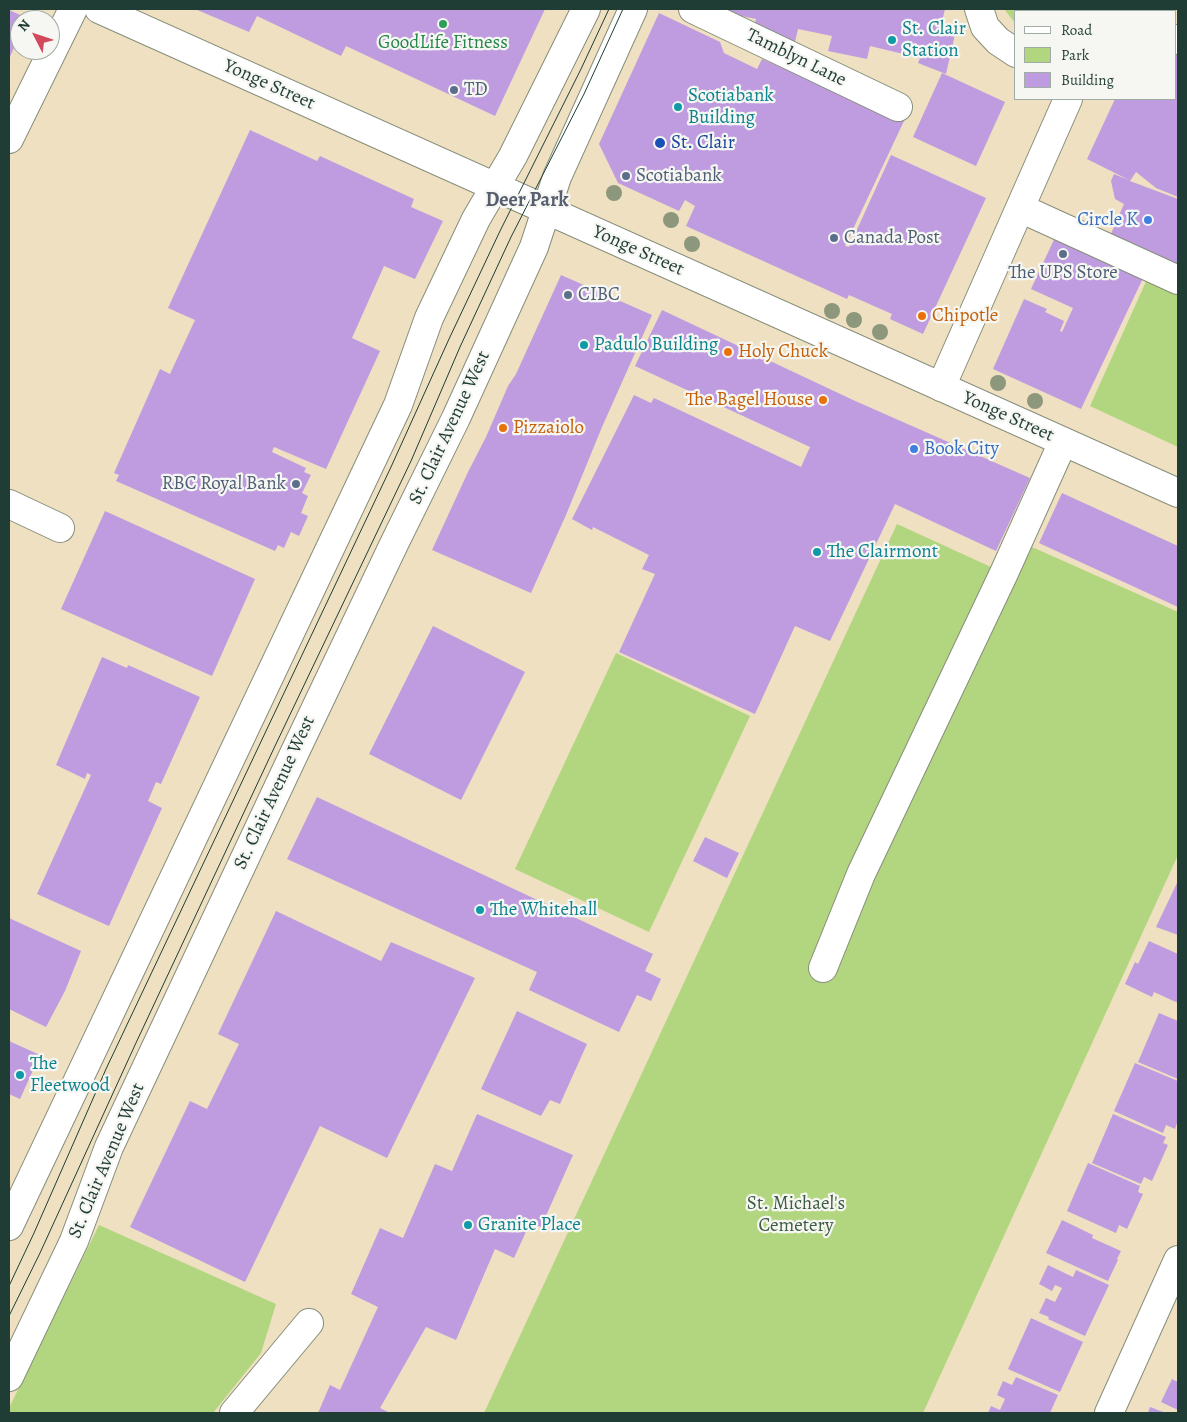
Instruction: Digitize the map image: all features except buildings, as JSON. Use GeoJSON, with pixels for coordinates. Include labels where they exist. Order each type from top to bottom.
{"type":"FeatureCollection","features":[{"type":"Feature","properties":{"kind":"main road"},"geometry":{"type":"LineString","coordinates":[[9,139],[73,9]]}},
{"type":"Feature","properties":{"kind":"main road","name":"Yonge Street"},"geometry":{"type":"LineString","coordinates":[[99,9],[1178,493]]}},
{"type":"Feature","properties":{"kind":"main road"},"geometry":{"type":"LineString","coordinates":[[9,1226],[398,405],[429,318],[476,220],[513,156],[586,9]]}},
{"type":"Feature","properties":{"kind":"main road","name":"St. Clair Avenue West"},"geometry":{"type":"LineString","coordinates":[[9,1377],[74,1241],[109,1147],[293,756],[456,418],[534,247],[557,177],[633,9]]}},
{"type":"Feature","properties":{"kind":"main road","name":"Tamblyn Lane"},"geometry":{"type":"LineString","coordinates":[[693,9],[898,107]]}},
{"type":"Feature","properties":{"kind":"main road"},"geometry":{"type":"LineString","coordinates":[[978,9],[985,27],[998,41],[1014,52]]}},
{"type":"Feature","properties":{"kind":"main road"},"geometry":{"type":"LineString","coordinates":[[940,387],[1068,100]]}},
{"type":"Feature","properties":{"kind":"main road"},"geometry":{"type":"LineString","coordinates":[[1020,208],[1178,280]]}},
{"type":"Feature","properties":{"kind":"main road"},"geometry":{"type":"LineString","coordinates":[[823,968],[862,874],[1004,573],[1063,442]]}},
{"type":"Feature","properties":{"kind":"main road"},"geometry":{"type":"LineString","coordinates":[[9,504],[60,528]]}},
{"type":"Feature","properties":{"kind":"main road"},"geometry":{"type":"LineString","coordinates":[[1109,1413],[1178,1260]]}},
{"type":"Feature","properties":{"kind":"main road"},"geometry":{"type":"LineString","coordinates":[[234,1413],[309,1323]]}},
{"type":"Feature","properties":{"kind":"green space"},"geometry":{"type":"Polygon","coordinates":[[[1004,9],[1076,9],[1014,10],[1014,22],[1004,9]]]}},
{"type":"Feature","properties":{"kind":"green space"},"geometry":{"type":"Polygon","coordinates":[[[1148,277],[1178,291],[1178,447],[1090,406],[1148,277]]]}},
{"type":"Feature","properties":{"kind":"green space","name":"St. Michael's Cemetery"},"geometry":{"type":"Polygon","coordinates":[[[897,524],[1015,578],[1032,547],[1178,612],[1178,855],[923,1413],[484,1413],[897,524]]]}},
{"type":"Feature","properties":{"kind":"green space"},"geometry":{"type":"Polygon","coordinates":[[[616,653],[750,716],[649,932],[515,869],[616,653]]]}},
{"type":"Feature","properties":{"kind":"green space"},"geometry":{"type":"Polygon","coordinates":[[[99,1225],[276,1304],[261,1353],[213,1413],[9,1413],[9,1408],[99,1225]]]}},
{"type":"Feature","properties":{"kind":"tram line"},"geometry":{"type":"LineString","coordinates":[[9,1286],[106,1069],[391,467],[500,231],[609,9]]}},
{"type":"Feature","properties":{"kind":"tram line"},"geometry":{"type":"LineString","coordinates":[[9,1316],[275,746],[411,461],[460,347],[511,237],[584,94],[623,9]]}},
{"type":"Feature","properties":{"kind":"place","name":"GoodLife Fitness"},"geometry":{"type":"Point","coordinates":[443,24]}},
{"type":"Feature","properties":{"kind":"place","name":"St. Clair Station"},"geometry":{"type":"Point","coordinates":[892,40]}},
{"type":"Feature","properties":{"kind":"place","name":"TD"},"geometry":{"type":"Point","coordinates":[454,90]}},
{"type":"Feature","properties":{"kind":"place","name":"Scotiabank Building"},"geometry":{"type":"Point","coordinates":[678,107]}},
{"type":"Feature","properties":{"kind":"place","name":"St. Clair"},"geometry":{"type":"Point","coordinates":[660,143]}},
{"type":"Feature","properties":{"kind":"place","name":"Scotiabank"},"geometry":{"type":"Point","coordinates":[626,176]}},
{"type":"Feature","properties":{"kind":"place","name":"Circle K"},"geometry":{"type":"Point","coordinates":[1148,220]}},
{"type":"Feature","properties":{"kind":"place","name":"Canada Post"},"geometry":{"type":"Point","coordinates":[834,238]}},
{"type":"Feature","properties":{"kind":"place","name":"The UPS Store"},"geometry":{"type":"Point","coordinates":[1063,254]}},
{"type":"Feature","properties":{"kind":"place","name":"CIBC"},"geometry":{"type":"Point","coordinates":[568,295]}},
{"type":"Feature","properties":{"kind":"place","name":"Chipotle"},"geometry":{"type":"Point","coordinates":[922,316]}},
{"type":"Feature","properties":{"kind":"place","name":"Padulo Building"},"geometry":{"type":"Point","coordinates":[584,345]}},
{"type":"Feature","properties":{"kind":"place","name":"Holy Chuck"},"geometry":{"type":"Point","coordinates":[728,352]}},
{"type":"Feature","properties":{"kind":"place","name":"The Bagel House"},"geometry":{"type":"Point","coordinates":[823,400]}},
{"type":"Feature","properties":{"kind":"place","name":"Pizzaiolo"},"geometry":{"type":"Point","coordinates":[503,428]}},
{"type":"Feature","properties":{"kind":"place","name":"Book City"},"geometry":{"type":"Point","coordinates":[914,449]}},
{"type":"Feature","properties":{"kind":"place","name":"RBC Royal Bank"},"geometry":{"type":"Point","coordinates":[296,484]}},
{"type":"Feature","properties":{"kind":"place","name":"The Clairmont"},"geometry":{"type":"Point","coordinates":[817,552]}},
{"type":"Feature","properties":{"kind":"place","name":"The Whitehall"},"geometry":{"type":"Point","coordinates":[480,910]}},
{"type":"Feature","properties":{"kind":"place","name":"The Fleetwood"},"geometry":{"type":"Point","coordinates":[20,1075]}},
{"type":"Feature","properties":{"kind":"place","name":"Granite Place"},"geometry":{"type":"Point","coordinates":[468,1225]}},
{"type":"Feature","properties":{"kind":"district","name":"Deer Park"},"geometry":{"type":"Point","coordinates":[527,201]}}]}
